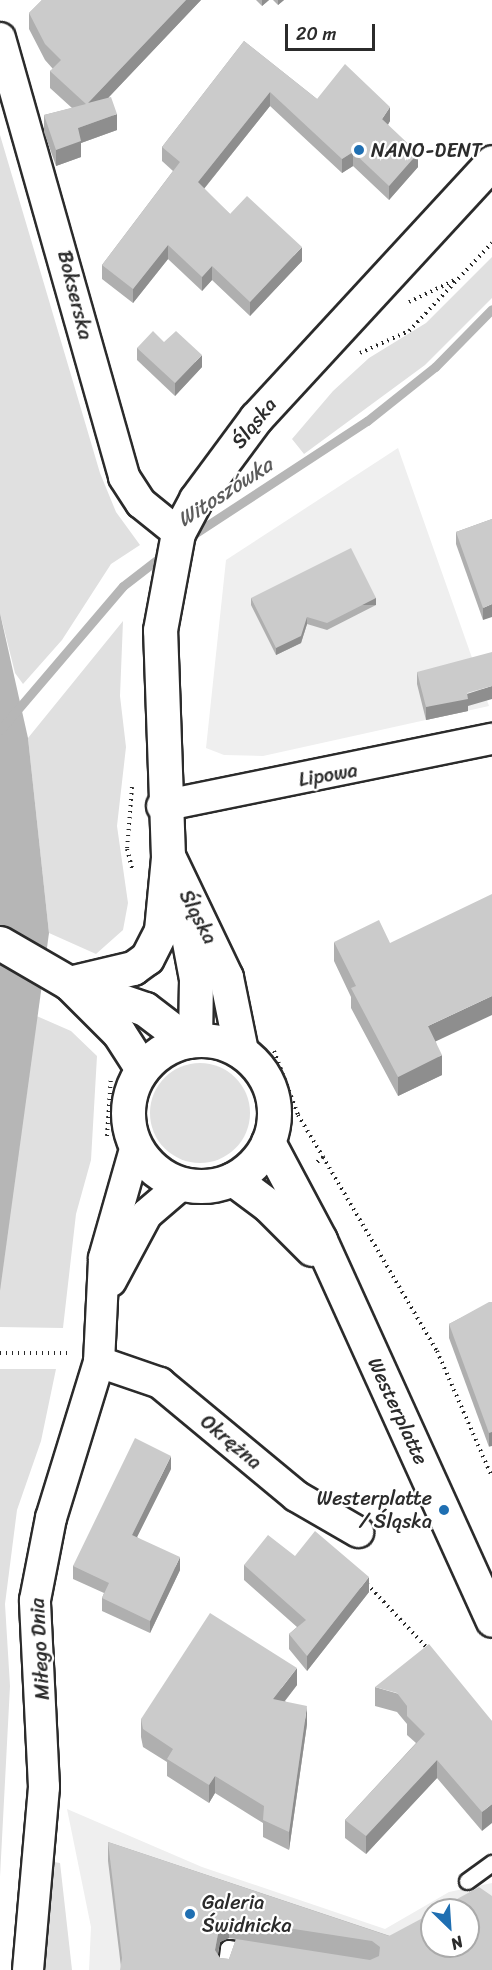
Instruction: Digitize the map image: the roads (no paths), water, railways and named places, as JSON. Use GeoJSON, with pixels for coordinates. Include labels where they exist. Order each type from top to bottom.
{"type":"FeatureCollection","features":[{"type":"Feature","properties":{"kind":"street","name":"Bokserska"},"geometry":{"type":"LineString","coordinates":[[0,39],[122,469],[141,503],[178,533]]}},
{"type":"Feature","properties":{"kind":"street","name":"Śląska"},"geometry":{"type":"LineString","coordinates":[[191,1041],[196,979],[162,807],[160,630],[164,588],[178,533],[196,499],[256,417],[492,162]]}},
{"type":"Feature","properties":{"kind":"street","name":"Lipowa"},"geometry":{"type":"LineString","coordinates":[[162,807],[492,739]]}},
{"type":"Feature","properties":{"kind":"street","name":"Śląska"},"geometry":{"type":"LineString","coordinates":[[172,866],[226,977],[254,1045]]}},
{"type":"Feature","properties":{"kind":"street"},"geometry":{"type":"LineString","coordinates":[[69,983],[112,976],[147,958],[161,930],[172,866]]}},
{"type":"Feature","properties":{"kind":"street"},"geometry":{"type":"LineString","coordinates":[[0,942],[69,983],[145,1009],[191,1041]]}},
{"type":"Feature","properties":{"kind":"street"},"geometry":{"type":"LineString","coordinates":[[69,983],[119,1033],[142,1069]]}},
{"type":"Feature","properties":{"kind":"street"},"geometry":{"type":"LineString","coordinates":[[191,1041],[254,1045],[271,1092],[273,1126],[268,1142],[254,1164],[233,1179],[182,1184],[155,1170],[136,1146],[128,1107],[142,1069],[162,1051],[191,1041]]}},
{"type":"Feature","properties":{"kind":"street","name":"Westerplatte"},"geometry":{"type":"LineString","coordinates":[[268,1142],[331,1269],[492,1620]]}},
{"type":"Feature","properties":{"kind":"street","name":"Miłego Dnia"},"geometry":{"type":"LineString","coordinates":[[104,1301],[109,1234],[136,1146]]}},
{"type":"Feature","properties":{"kind":"street","name":"Westerplatte"},"geometry":{"type":"LineString","coordinates":[[233,1179],[268,1205],[331,1269]]}},
{"type":"Feature","properties":{"kind":"street","name":"Miłego Dnia"},"geometry":{"type":"LineString","coordinates":[[28,1970],[44,1787],[35,1600],[51,1518],[86,1358],[104,1301],[147,1214],[182,1184]]}},
{"type":"Feature","properties":{"kind":"street","name":"Okrężna"},"geometry":{"type":"LineString","coordinates":[[86,1358],[160,1383],[296,1496],[358,1533]]}},
{"type":"Feature","properties":{"kind":"lane"},"geometry":{"type":"LineString","coordinates":[[467,1881],[492,1863]]}},
{"type":"Feature","properties":{"kind":"lane"},"geometry":{"type":"LineString","coordinates":[[225,1970],[228,1948],[272,1955]]}},
{"type":"Feature","properties":{"kind":"waterway","name":"Witoszówka"},"geometry":{"type":"LineString","coordinates":[[188,538],[367,421],[435,367],[492,309]]}},
{"type":"Feature","properties":{"kind":"waterway","name":"Witoszówka"},"geometry":{"type":"LineString","coordinates":[[0,730],[123,586],[167,552]]}},
{"type":"Feature","properties":{"kind":"place","name":"NANO-DENT"},"geometry":{"type":"Point","coordinates":[359,150]}},
{"type":"Feature","properties":{"kind":"place","name":"Westerplatte / Śląska"},"geometry":{"type":"Point","coordinates":[444,1510]}},
{"type":"Feature","properties":{"kind":"place","name":"Galeria Świdnicka"},"geometry":{"type":"Point","coordinates":[190,1914]}}]}
